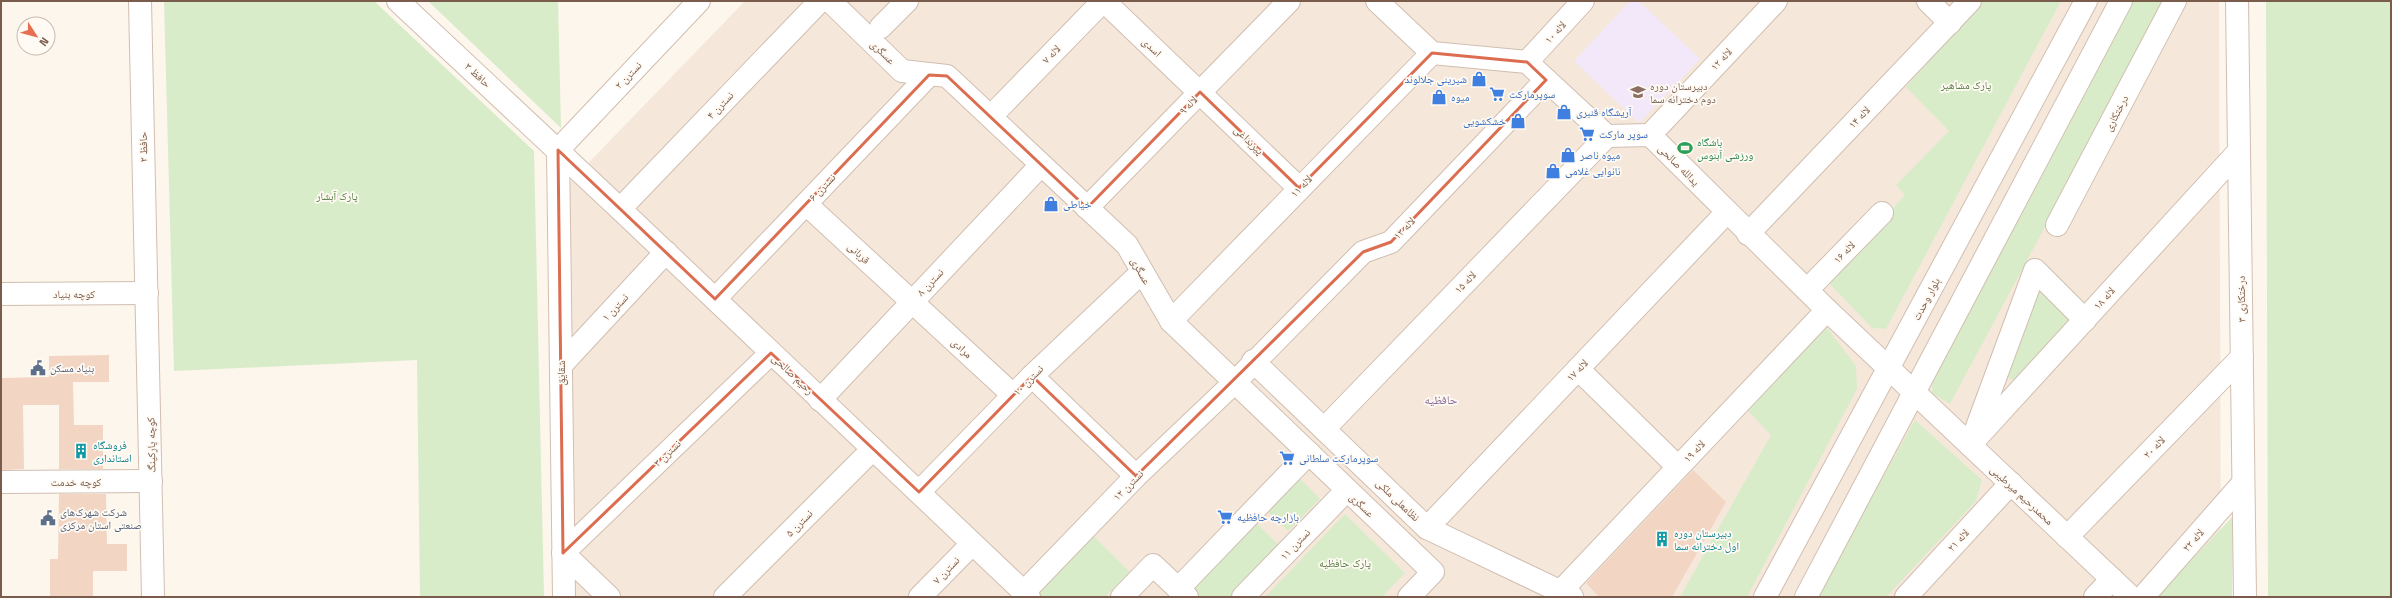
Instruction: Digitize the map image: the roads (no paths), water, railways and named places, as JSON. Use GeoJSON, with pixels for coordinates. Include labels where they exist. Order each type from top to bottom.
{"type":"FeatureCollection","features":[{"type":"Feature","properties":{"kind":"street","name":"حافظ ۲"},"geometry":{"type":"LineString","coordinates":[[140,1],[147,293]]}},
{"type":"Feature","properties":{"kind":"street","name":"حافظ ۳"},"geometry":{"type":"LineString","coordinates":[[398,1],[558,150]]}},
{"type":"Feature","properties":{"kind":"street","name":"نسترن ۲"},"geometry":{"type":"LineString","coordinates":[[558,150],[699,1]]}},
{"type":"Feature","properties":{"kind":"street","name":"نسترن ۴"},"geometry":{"type":"LineString","coordinates":[[620,209],[820,1]]}},
{"type":"Feature","properties":{"kind":"street","name":"عسگری"},"geometry":{"type":"LineString","coordinates":[[830,1],[902,71],[947,76],[1041,166],[1127,245],[1171,321],[1236,381],[1433,572],[1409,597]]}},
{"type":"Feature","properties":{"kind":"street"},"geometry":{"type":"LineString","coordinates":[[881,27],[906,1]]}},
{"type":"Feature","properties":{"kind":"street","name":"اسدی"},"geometry":{"type":"LineString","coordinates":[[1103,1],[1200,92]]}},
{"type":"Feature","properties":{"kind":"street","name":"لاله ۷"},"geometry":{"type":"LineString","coordinates":[[999,108],[1103,1]]}},
{"type":"Feature","properties":{"kind":"street","name":"لاله ۹"},"geometry":{"type":"LineString","coordinates":[[1087,208],[1289,1]]}},
{"type":"Feature","properties":{"kind":"street","name":"لاله ۱۰"},"geometry":{"type":"LineString","coordinates":[[1527,62],[1583,1]]}},
{"type":"Feature","properties":{"kind":"street","name":"لاله ۱۲"},"geometry":{"type":"LineString","coordinates":[[1650,135],[1776,1]]}},
{"type":"Feature","properties":{"kind":"street"},"geometry":{"type":"LineString","coordinates":[[1928,1],[1950,23]]}},
{"type":"Feature","properties":{"kind":"street","name":"لاله ۱۴"},"geometry":{"type":"LineString","coordinates":[[1748,234],[1970,1]]}},
{"type":"Feature","properties":{"kind":"street","name":"بلوار وحدت"},"geometry":{"type":"LineString","coordinates":[[1765,597],[2086,1]]}},
{"type":"Feature","properties":{"kind":"street"},"geometry":{"type":"LineString","coordinates":[[1806,597],[2120,1]]}},
{"type":"Feature","properties":{"kind":"street","name":"درختکاری"},"geometry":{"type":"LineString","coordinates":[[2057,225],[2175,1]]}},
{"type":"Feature","properties":{"kind":"street","name":"درختکاری ۳"},"geometry":{"type":"LineString","coordinates":[[2237,1],[2245,597]]}},
{"type":"Feature","properties":{"kind":"street"},"geometry":{"type":"LineString","coordinates":[[1384,3],[1432,53],[1527,62],[1607,136]]}},
{"type":"Feature","properties":{"kind":"street","name":"لاله ۱۱"},"geometry":{"type":"LineString","coordinates":[[1171,321],[1432,53]]}},
{"type":"Feature","properties":{"kind":"street","name":"نسترن ۶"},"geometry":{"type":"LineString","coordinates":[[715,300],[929,75]]}},
{"type":"Feature","properties":{"kind":"street","name":"لاله ۱۳"},"geometry":{"type":"LineString","coordinates":[[1236,381],[1253,361],[1363,252],[1390,242],[1546,80]]}},
{"type":"Feature","properties":{"kind":"street","name":"پیربداغی"},"geometry":{"type":"LineString","coordinates":[[1200,92],[1299,188]]}},
{"type":"Feature","properties":{"kind":"street","name":"یدالله صالحی"},"geometry":{"type":"LineString","coordinates":[[1607,136],[1650,135],[1748,234],[1914,392]]}},
{"type":"Feature","properties":{"kind":"street","name":"لاله ۱۵"},"geometry":{"type":"LineString","coordinates":[[1324,429],[1607,136]]}},
{"type":"Feature","properties":{"kind":"street","name":"رحیم صالحی"},"geometry":{"type":"LineString","coordinates":[[558,150],[1026,595]]}},
{"type":"Feature","properties":{"kind":"street","name":"شقایق"},"geometry":{"type":"LineString","coordinates":[[558,150],[564,597]]}},
{"type":"Feature","properties":{"kind":"street","name":"لاله ۱۸"},"geometry":{"type":"LineString","coordinates":[[1970,445],[2239,151]]}},
{"type":"Feature","properties":{"kind":"street","name":"نسترن ۸"},"geometry":{"type":"LineString","coordinates":[[820,400],[1041,166]]}},
{"type":"Feature","properties":{"kind":"street","name":"قربانی"},"geometry":{"type":"LineString","coordinates":[[806,204],[912,302]]}},
{"type":"Feature","properties":{"kind":"street","name":"لاله ۱۷"},"geometry":{"type":"LineString","coordinates":[[1427,528],[1727,212]]}},
{"type":"Feature","properties":{"kind":"street","name":"لاله ۱۶"},"geometry":{"type":"LineString","coordinates":[[1807,290],[1882,213]]}},
{"type":"Feature","properties":{"kind":"street","name":"نسترن ۱"},"geometry":{"type":"LineString","coordinates":[[564,362],[666,252]]}},
{"type":"Feature","properties":{"kind":"street"},"geometry":{"type":"LineString","coordinates":[[1970,445],[2035,270],[2085,320]]}},
{"type":"Feature","properties":{"kind":"street","name":"نسترن ۱۰"},"geometry":{"type":"LineString","coordinates":[[919,492],[1032,376],[1142,272]]}},
{"type":"Feature","properties":{"kind":"street","name":"کوچه بنیاد"},"geometry":{"type":"LineString","coordinates":[[1,294],[147,293]]}},
{"type":"Feature","properties":{"kind":"street","name":"کوچه پارکینگ"},"geometry":{"type":"LineString","coordinates":[[147,293],[152,481],[153,597]]}},
{"type":"Feature","properties":{"kind":"street","name":"مرادی"},"geometry":{"type":"LineString","coordinates":[[912,302],[1013,395]]}},
{"type":"Feature","properties":{"kind":"street","name":"لاله ۱۹"},"geometry":{"type":"LineString","coordinates":[[1566,594],[1678,467],[1827,310]]}},
{"type":"Feature","properties":{"kind":"street","name":"نسترن ۳"},"geometry":{"type":"LineString","coordinates":[[563,553],[771,353]]}},
{"type":"Feature","properties":{"kind":"street","name":"لاله ۲۰"},"geometry":{"type":"LineString","coordinates":[[2067,537],[2242,357]]}},
{"type":"Feature","properties":{"kind":"street","name":"نظامعلی ملکی"},"geometry":{"type":"LineString","coordinates":[[1253,361],[1427,528],[1566,594]]}},
{"type":"Feature","properties":{"kind":"street"},"geometry":{"type":"LineString","coordinates":[[1578,370],[1678,467]]}},
{"type":"Feature","properties":{"kind":"street"},"geometry":{"type":"LineString","coordinates":[[1032,376],[1136,476]]}},
{"type":"Feature","properties":{"kind":"street","name":"نسترن ۱۲"},"geometry":{"type":"LineString","coordinates":[[1026,595],[1136,476],[1236,381]]}},
{"type":"Feature","properties":{"kind":"street","name":"محمدرحیم میرطیبی"},"geometry":{"type":"LineString","coordinates":[[1914,392],[2131,597]]}},
{"type":"Feature","properties":{"kind":"street","name":"نسترن ۵"},"geometry":{"type":"LineString","coordinates":[[725,597],[873,449]]}},
{"type":"Feature","properties":{"kind":"street"},"geometry":{"type":"LineString","coordinates":[[1122,597],[1154,565],[1182,593],[1309,453]]}},
{"type":"Feature","properties":{"kind":"street"},"geometry":{"type":"LineString","coordinates":[[1330,473],[1349,453]]}},
{"type":"Feature","properties":{"kind":"street","name":"کوچه خدمت"},"geometry":{"type":"LineString","coordinates":[[1,482],[152,481]]}},
{"type":"Feature","properties":{"kind":"street","name":"لاله ۲۱"},"geometry":{"type":"LineString","coordinates":[[1906,597],[2011,483]]}},
{"type":"Feature","properties":{"kind":"street","name":"لاله ۲۲"},"geometry":{"type":"LineString","coordinates":[[2143,597],[2243,483]]}},
{"type":"Feature","properties":{"kind":"street","name":"نسترن ۱۱"},"geometry":{"type":"LineString","coordinates":[[1243,597],[1347,490]]}},
{"type":"Feature","properties":{"kind":"street","name":"نسترن ۷"},"geometry":{"type":"LineString","coordinates":[[920,597],[972,544]]}},
{"type":"Feature","properties":{"kind":"street"},"geometry":{"type":"LineString","coordinates":[[563,553],[609,597]]}},
{"type":"Feature","properties":{"kind":"street"},"geometry":{"type":"LineString","coordinates":[[2095,597],[2112,579]]}},
{"type":"Feature","properties":{"kind":"place","name":"شیرینی جلالوند"},"geometry":{"type":"Point","coordinates":[1479,79]}},
{"type":"Feature","properties":{"kind":"place","name":"دبیرستان دوره دوم دخترانه سما"},"geometry":{"type":"Point","coordinates":[1638,92]}},
{"type":"Feature","properties":{"kind":"place","name":"سوپرمارکت"},"geometry":{"type":"Point","coordinates":[1497,94]}},
{"type":"Feature","properties":{"kind":"place","name":"میوه"},"geometry":{"type":"Point","coordinates":[1439,97]}},
{"type":"Feature","properties":{"kind":"place","name":"آریشگاه قنبری"},"geometry":{"type":"Point","coordinates":[1564,112]}},
{"type":"Feature","properties":{"kind":"place","name":"خشکشویی"},"geometry":{"type":"Point","coordinates":[1518,121]}},
{"type":"Feature","properties":{"kind":"place","name":"سوپر مارکت"},"geometry":{"type":"Point","coordinates":[1587,134]}},
{"type":"Feature","properties":{"kind":"place","name":"باشگاه ورزشی آبنوس"},"geometry":{"type":"Point","coordinates":[1685,148]}},
{"type":"Feature","properties":{"kind":"place","name":"میوه ناصر"},"geometry":{"type":"Point","coordinates":[1568,155]}},
{"type":"Feature","properties":{"kind":"place","name":"نانوایی غلامی"},"geometry":{"type":"Point","coordinates":[1553,171]}},
{"type":"Feature","properties":{"kind":"place","name":"خیاطی"},"geometry":{"type":"Point","coordinates":[1051,204]}},
{"type":"Feature","properties":{"kind":"place","name":"بنیاد مسکن"},"geometry":{"type":"Point","coordinates":[38,368]}},
{"type":"Feature","properties":{"kind":"place","name":"فروشگاه استانداری"},"geometry":{"type":"Point","coordinates":[81,451]}},
{"type":"Feature","properties":{"kind":"place","name":"سوپرمارکت سلطانی"},"geometry":{"type":"Point","coordinates":[1287,458]}},
{"type":"Feature","properties":{"kind":"place","name":"بازارچه حافظیه"},"geometry":{"type":"Point","coordinates":[1225,517]}},
{"type":"Feature","properties":{"kind":"place","name":"شرکت شهرک‌های صنعتی استان مرکزی"},"geometry":{"type":"Point","coordinates":[48,518]}},
{"type":"Feature","properties":{"kind":"place","name":"دبیرستان دوره اول دخترانه سما"},"geometry":{"type":"Point","coordinates":[1662,539]}},
{"type":"Feature","properties":{"kind":"district","name":"حافظیه"},"geometry":{"type":"Point","coordinates":[1441,400]}},
{"type":"Feature","properties":{"kind":"park label","name":"پارک مشاهیر"},"geometry":{"type":"Point","coordinates":[1966,85]}},
{"type":"Feature","properties":{"kind":"park label","name":"پارک آبشار"},"geometry":{"type":"Point","coordinates":[337,196]}},
{"type":"Feature","properties":{"kind":"park label","name":"پارک حافظیه"},"geometry":{"type":"Point","coordinates":[1345,563]}}]}
